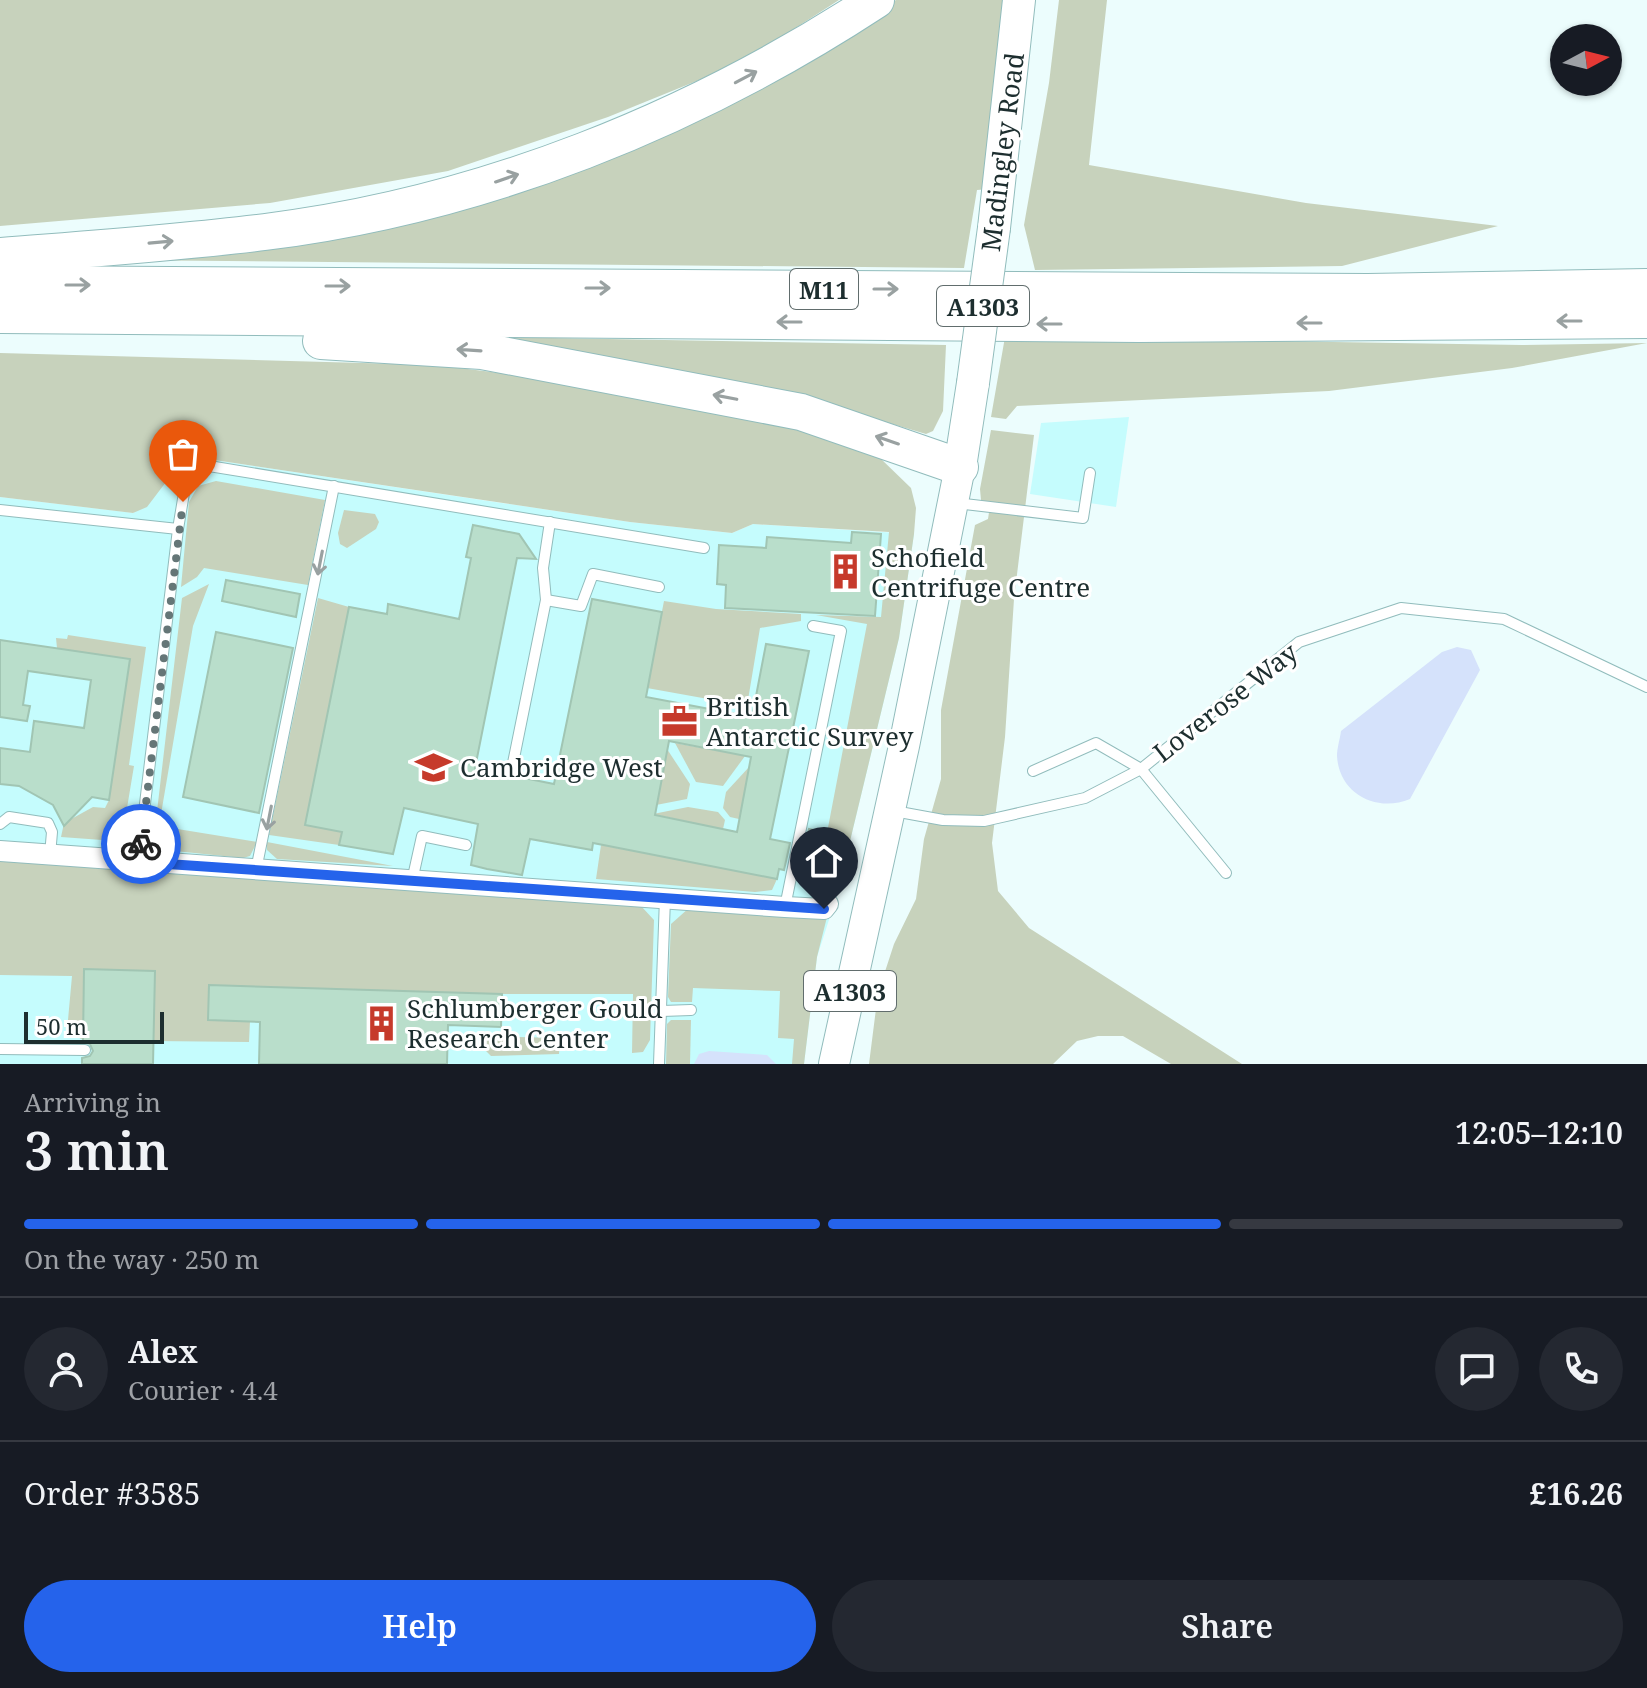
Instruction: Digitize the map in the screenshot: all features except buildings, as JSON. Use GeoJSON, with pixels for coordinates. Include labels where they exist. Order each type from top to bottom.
{"type":"FeatureCollection","features":[{"type":"Feature","properties":{"kind":"highway"},"geometry":{"type":"LineString","coordinates":[[0,256],[266,232],[371,214],[501,181],[668,116],[798,49],[876,0]]}},
{"type":"Feature","properties":{"kind":"highway","name":"Madingley Road"},"geometry":{"type":"LineString","coordinates":[[960,467],[994,228],[1019,0]]}},
{"type":"Feature","properties":{"kind":"highway","name":"M11"},"geometry":{"type":"LineString","coordinates":[[0,284],[1368,292],[1647,287]]}},
{"type":"Feature","properties":{"kind":"highway"},"geometry":{"type":"LineString","coordinates":[[0,318],[482,351],[801,412],[960,467]]}},
{"type":"Feature","properties":{"kind":"highway","name":"M11"},"geometry":{"type":"LineString","coordinates":[[0,318],[1123,324],[1647,320]]}},
{"type":"Feature","properties":{"kind":"main road","name":"Madingley Road"},"geometry":{"type":"LineString","coordinates":[[834,1064],[960,467]]}},
{"type":"Feature","properties":{"kind":"main road","name":"Madingley Road"},"geometry":{"type":"LineString","coordinates":[[852,1064],[867,917]]}},
{"type":"Feature","properties":{"kind":"street"},"geometry":{"type":"LineString","coordinates":[[0,851],[785,907],[824,909],[828,904]]}},
{"type":"Feature","properties":{"kind":"lane"},"geometry":{"type":"LineString","coordinates":[[138,862],[178,529],[187,475],[193,466],[334,486],[704,548]]}},
{"type":"Feature","properties":{"kind":"lane"},"geometry":{"type":"LineString","coordinates":[[953,503],[1083,518],[1090,473]]}},
{"type":"Feature","properties":{"kind":"lane"},"geometry":{"type":"LineString","coordinates":[[256,870],[334,486]]}},
{"type":"Feature","properties":{"kind":"lane"},"geometry":{"type":"LineString","coordinates":[[0,510],[178,529]]}},
{"type":"Feature","properties":{"kind":"lane"},"geometry":{"type":"LineString","coordinates":[[513,763],[546,600],[543,568],[550,522]]}},
{"type":"Feature","properties":{"kind":"lane"},"geometry":{"type":"LineString","coordinates":[[546,600],[581,606],[593,574],[659,587]]}},
{"type":"Feature","properties":{"kind":"lane","name":"Loverose Way"},"geometry":{"type":"LineString","coordinates":[[890,810],[943,820],[1005,818],[1085,798],[1141,769],[1299,642],[1401,608],[1504,619],[1647,687]]}},
{"type":"Feature","properties":{"kind":"lane"},"geometry":{"type":"LineString","coordinates":[[785,907],[841,631],[813,626]]}},
{"type":"Feature","properties":{"kind":"lane"},"geometry":{"type":"LineString","coordinates":[[1033,771],[1096,743],[1141,769],[1226,873]]}},
{"type":"Feature","properties":{"kind":"lane"},"geometry":{"type":"LineString","coordinates":[[0,824],[9,817],[48,823],[52,832],[50,855]]}},
{"type":"Feature","properties":{"kind":"lane"},"geometry":{"type":"LineString","coordinates":[[412,881],[422,836],[466,845]]}},
{"type":"Feature","properties":{"kind":"lane"},"geometry":{"type":"LineString","coordinates":[[659,1064],[665,898]]}},
{"type":"Feature","properties":{"kind":"lane"},"geometry":{"type":"LineString","coordinates":[[662,1011],[691,1010]]}},
{"type":"Feature","properties":{"kind":"lane"},"geometry":{"type":"LineString","coordinates":[[0,1049],[85,1050]]}},
{"type":"Feature","properties":{"kind":"shaded area"},"geometry":{"type":"Polygon","coordinates":[[[1129,417],[1116,507],[1030,494],[1041,423],[1129,417]]]}},
{"type":"Feature","properties":{"kind":"shaded area","name":"Cambridge West"},"geometry":{"type":"Polygon","coordinates":[[[153,451],[630,522],[732,533],[753,524],[914,534],[899,638],[837,895],[817,957],[804,1064],[0,1064],[0,497],[134,513],[153,451]]]}},
{"type":"Feature","properties":{"kind":"shaded area"},"geometry":{"type":"Polygon","coordinates":[[[1457,647],[1471,650],[1480,670],[1410,799],[1385,804],[1362,797],[1352,790],[1339,769],[1337,756],[1341,731],[1442,652],[1457,647]]]}},
{"type":"Feature","properties":{"kind":"shaded area"},"geometry":{"type":"Polygon","coordinates":[[[709,1051],[767,1055],[776,1064],[694,1064],[699,1054],[709,1051]]]}},
{"type":"Feature","properties":{"kind":"green space"},"geometry":{"type":"Polygon","coordinates":[[[0,0],[839,0],[741,63],[608,117],[448,171],[270,203],[0,226],[0,0]]]}},
{"type":"Feature","properties":{"kind":"green space"},"geometry":{"type":"Polygon","coordinates":[[[896,0],[1003,0],[995,79],[990,189],[977,190],[964,268],[110,260],[384,222],[860,24],[896,0]]]}},
{"type":"Feature","properties":{"kind":"green space"},"geometry":{"type":"Polygon","coordinates":[[[1059,0],[1107,0],[1089,165],[1306,203],[1498,226],[1342,266],[1035,270],[1024,225],[1049,83],[1059,0]]]}},
{"type":"Feature","properties":{"kind":"green space"},"geometry":{"type":"Polygon","coordinates":[[[434,336],[946,345],[943,411],[933,431],[926,434],[852,412],[434,336]]]}},
{"type":"Feature","properties":{"kind":"green space"},"geometry":{"type":"Polygon","coordinates":[[[1005,337],[1522,345],[1647,343],[1512,368],[1329,391],[1017,406],[1006,419],[991,417],[1005,337]]]}},
{"type":"Feature","properties":{"kind":"green space"},"geometry":{"type":"Polygon","coordinates":[[[0,353],[435,365],[573,382],[815,430],[878,456],[911,488],[916,508],[914,534],[899,638],[837,895],[819,893],[817,885],[867,624],[816,615],[881,617],[889,532],[753,524],[732,533],[630,522],[154,451],[162,464],[166,482],[147,507],[133,513],[0,497],[0,353]]]}},
{"type":"Feature","properties":{"kind":"green space"},"geometry":{"type":"Polygon","coordinates":[[[991,430],[1034,435],[1014,599],[1005,737],[992,843],[998,891],[1029,928],[1242,1064],[1171,1064],[1123,1036],[1098,1036],[1077,1041],[1053,1064],[869,1064],[878,993],[894,944],[916,899],[924,839],[941,779],[941,710],[975,525],[988,519],[990,506],[981,500],[980,489],[991,430]]]}},
{"type":"Feature","properties":{"kind":"green space"},"geometry":{"type":"Polygon","coordinates":[[[216,481],[325,500],[308,585],[204,568],[197,577],[181,587],[189,502],[198,486],[216,481]]]}},
{"type":"Feature","properties":{"kind":"green space"},"geometry":{"type":"Polygon","coordinates":[[[344,510],[375,514],[379,522],[376,529],[347,548],[340,544],[338,533],[344,510]]]}},
{"type":"Feature","properties":{"kind":"green space"},"geometry":{"type":"Polygon","coordinates":[[[209,584],[193,626],[159,826],[257,842],[250,856],[243,858],[165,850],[154,837],[182,598],[209,584]]]}},
{"type":"Feature","properties":{"kind":"green space"},"geometry":{"type":"Polygon","coordinates":[[[318,598],[349,607],[305,824],[342,832],[339,845],[269,835],[318,598]]]}},
{"type":"Feature","properties":{"kind":"green space"},"geometry":{"type":"Polygon","coordinates":[[[664,601],[716,609],[801,614],[801,621],[760,628],[747,706],[647,688],[664,601]]]}},
{"type":"Feature","properties":{"kind":"green space"},"geometry":{"type":"Polygon","coordinates":[[[68,635],[146,647],[129,765],[134,766],[126,814],[132,815],[126,834],[116,841],[61,837],[64,823],[93,807],[105,808],[109,800],[130,660],[57,648],[56,638],[67,639],[68,635]]]}},
{"type":"Feature","properties":{"kind":"green space"},"geometry":{"type":"Polygon","coordinates":[[[675,743],[745,756],[723,786],[696,782],[675,743]]]}},
{"type":"Feature","properties":{"kind":"green space"},"geometry":{"type":"Polygon","coordinates":[[[667,749],[690,784],[687,799],[656,805],[667,749]]]}},
{"type":"Feature","properties":{"kind":"green space"},"geometry":{"type":"Polygon","coordinates":[[[750,766],[739,819],[730,817],[723,808],[726,792],[750,766]]]}},
{"type":"Feature","properties":{"kind":"green space"},"geometry":{"type":"Polygon","coordinates":[[[688,807],[718,812],[725,820],[723,829],[653,814],[688,807]]]}},
{"type":"Feature","properties":{"kind":"green space"},"geometry":{"type":"Polygon","coordinates":[[[267,842],[393,866],[277,859],[267,850],[267,842]]]}},
{"type":"Feature","properties":{"kind":"green space"},"geometry":{"type":"Polygon","coordinates":[[[601,845],[777,879],[772,890],[755,892],[596,879],[601,845]]]}},
{"type":"Feature","properties":{"kind":"green space"},"geometry":{"type":"Polygon","coordinates":[[[0,858],[641,906],[654,920],[650,1040],[643,1052],[632,1053],[633,994],[502,994],[210,985],[250,1021],[249,1042],[154,1041],[154,971],[85,969],[83,1040],[67,1031],[72,976],[0,975],[0,858]]]}},
{"type":"Feature","properties":{"kind":"green space"},"geometry":{"type":"Polygon","coordinates":[[[689,908],[827,917],[817,957],[804,1064],[792,1064],[794,1039],[778,1038],[780,991],[693,988],[692,1002],[671,1002],[668,997],[671,924],[689,908]]]}},
{"type":"Feature","properties":{"kind":"green space"},"geometry":{"type":"Polygon","coordinates":[[[671,1020],[691,1020],[690,1064],[666,1064],[667,1024],[671,1020]]]}},
{"type":"Feature","properties":{"kind":"green space"},"geometry":{"type":"Polygon","coordinates":[[[483,1036],[560,1038],[559,1054],[491,1056],[482,1047],[483,1036]]]}},
{"type":"Feature","properties":{"kind":"way so far"},"geometry":{"type":"LineString","coordinates":[[141,844],[183,502]]}},
{"type":"Feature","properties":{"kind":"place","name":"Schofield Centrifuge Centre"},"geometry":{"type":"Point","coordinates":[845,572]}},
{"type":"Feature","properties":{"kind":"place","name":"British Antarctic Survey"},"geometry":{"type":"Point","coordinates":[680,721]}},
{"type":"Feature","properties":{"kind":"place","name":"Cambridge West"},"geometry":{"type":"Point","coordinates":[434,767]}},
{"type":"Feature","properties":{"kind":"place","name":"Schlumberger Gould Research Center"},"geometry":{"type":"Point","coordinates":[381,1023]}},
{"type":"Feature","properties":{"kind":"route"},"geometry":{"type":"LineString","coordinates":[[141,844],[138,862],[824,909]]}}]}
